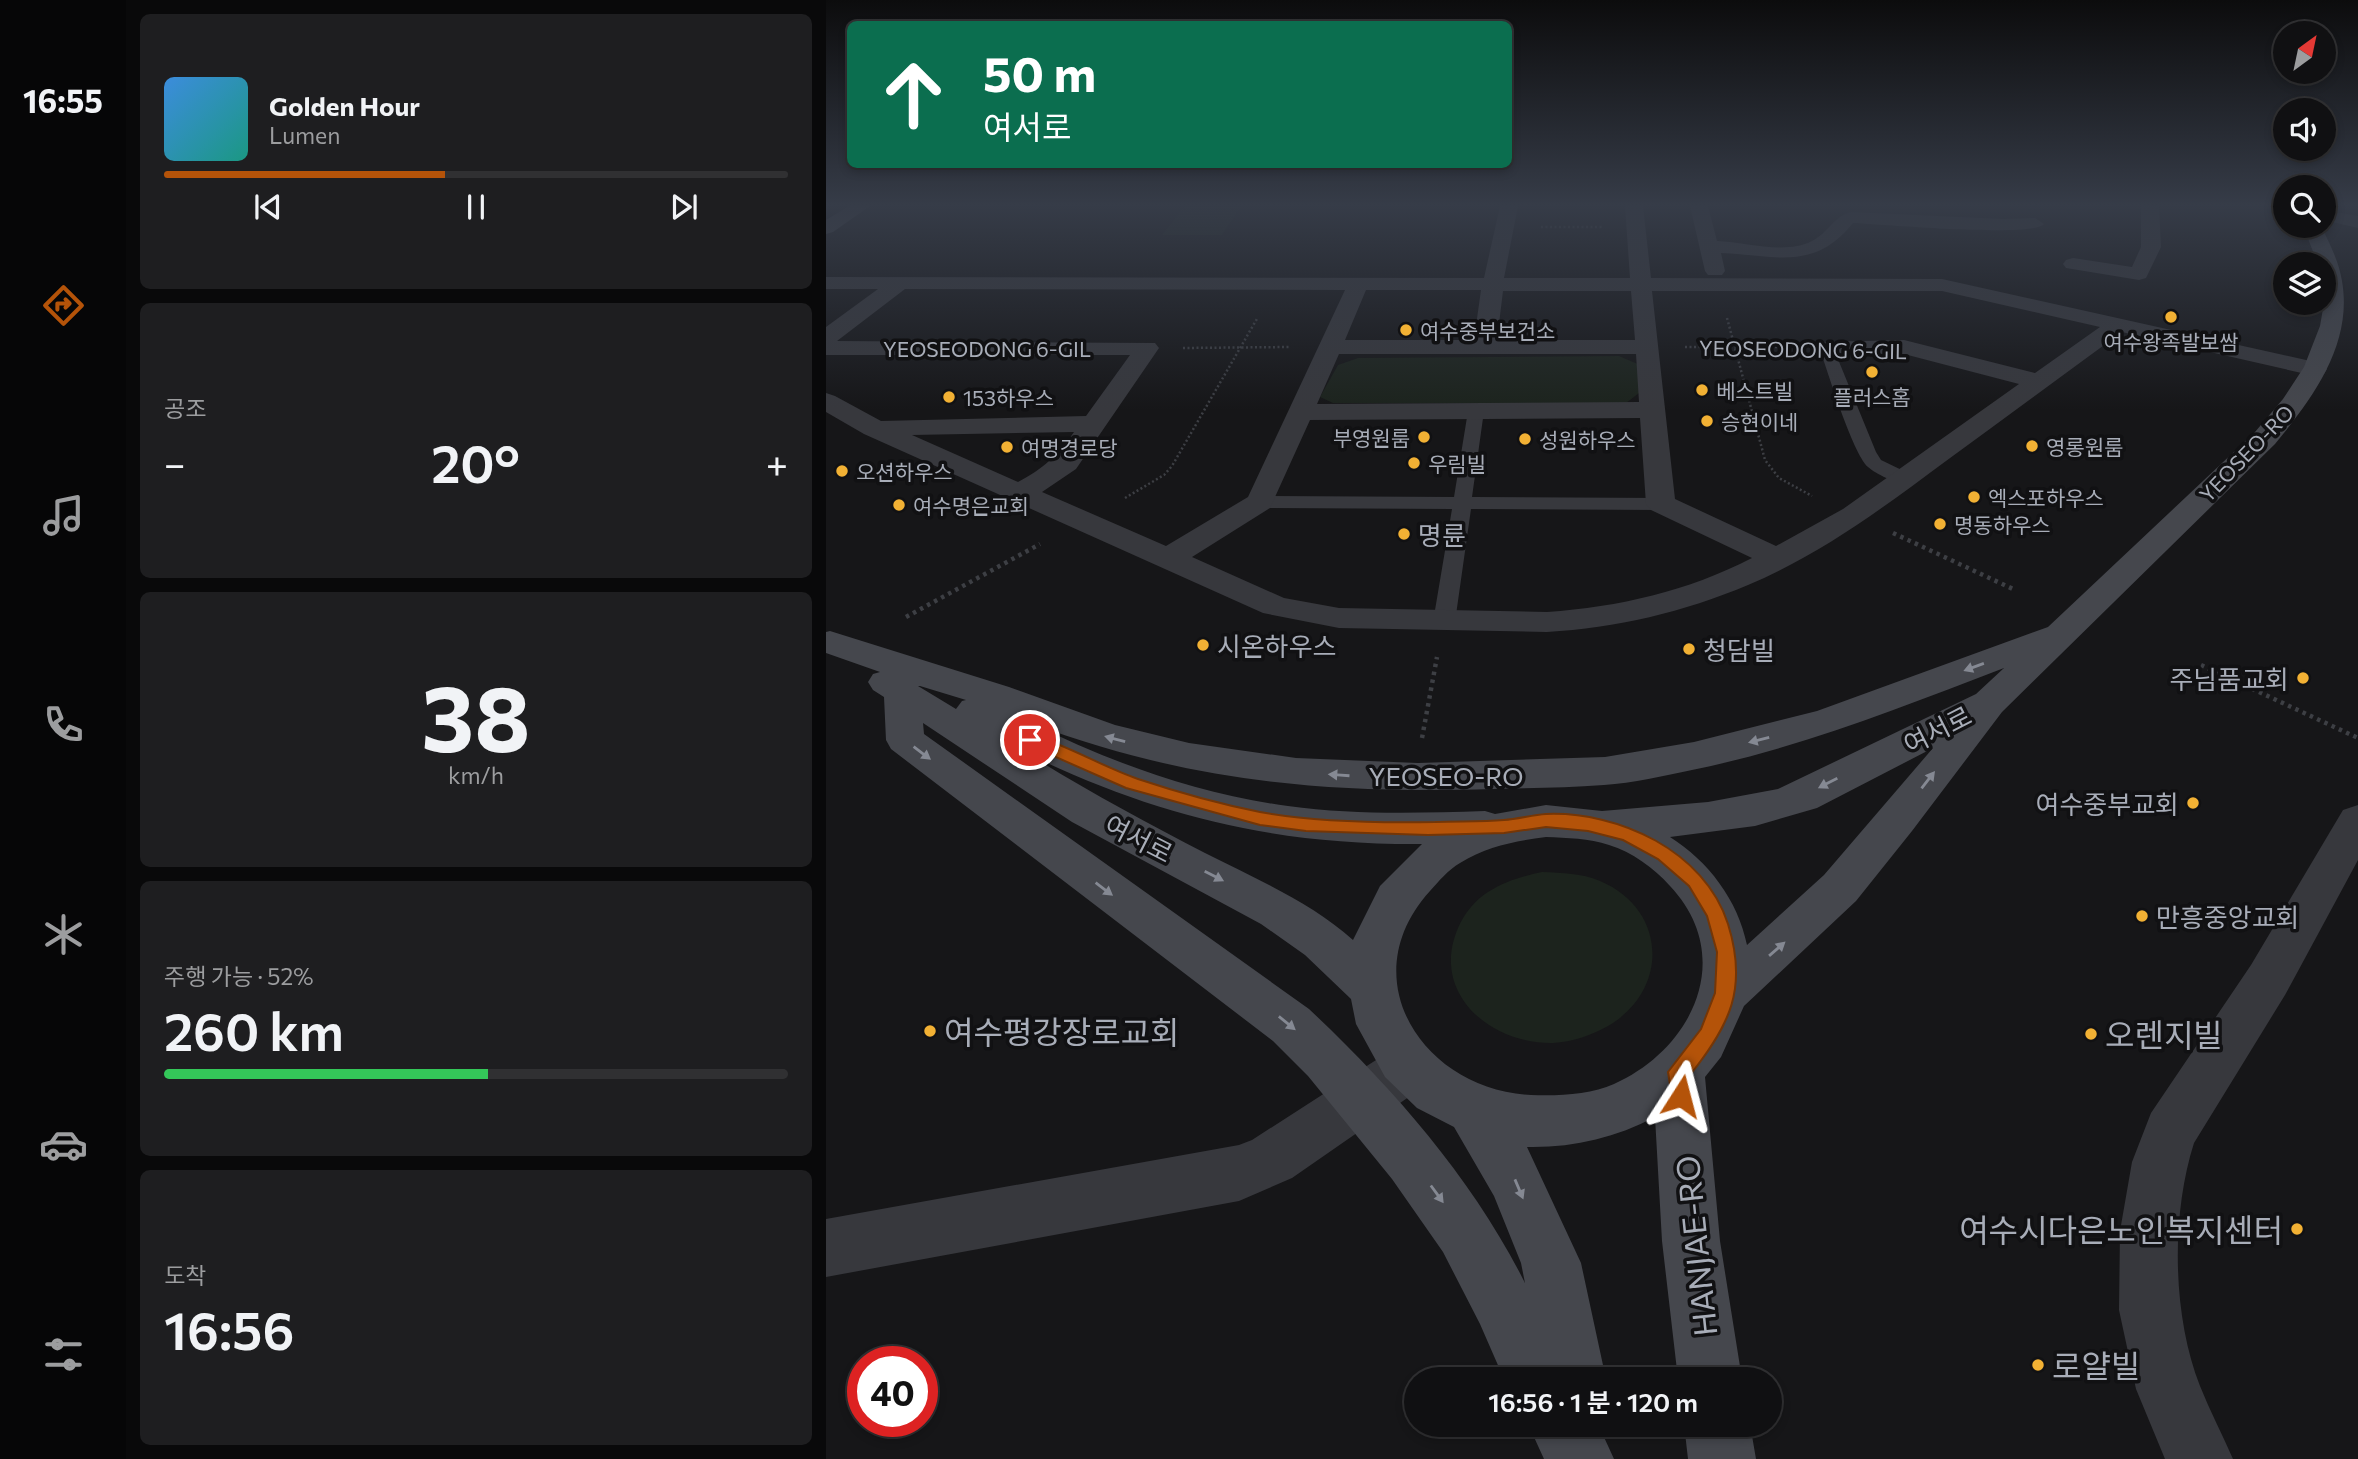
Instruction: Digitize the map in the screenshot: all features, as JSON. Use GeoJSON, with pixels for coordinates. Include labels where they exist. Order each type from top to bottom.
{"type":"FeatureCollection","features":[{"type":"Feature","properties":{"kind":"street"},"geometry":{"type":"LineString","coordinates":[[1485,347],[1495,274]]}},
{"type":"Feature","properties":{"kind":"street"},"geometry":{"type":"LineString","coordinates":[[1639,274],[1661,504],[1777,558]]}},
{"type":"Feature","properties":{"kind":"street"},"geometry":{"type":"LineString","coordinates":[[1716,274],[1718,283]]}},
{"type":"Feature","properties":{"kind":"street"},"geometry":{"type":"LineString","coordinates":[[2039,307],[2055,274]]}},
{"type":"Feature","properties":{"kind":"street","name":"YEOSEO-RO"},"geometry":{"type":"LineString","coordinates":[[1989,704],[2265,438],[2294,406],[2315,369],[2329,332],[2333,284],[2329,274]]}},
{"type":"Feature","properties":{"kind":"street"},"geometry":{"type":"LineString","coordinates":[[826,283],[1942,285],[2315,369]]}},
{"type":"Feature","properties":{"kind":"street","name":"YEOSEODONG 6-GIL"},"geometry":{"type":"LineString","coordinates":[[826,338],[900,283]]}},
{"type":"Feature","properties":{"kind":"street"},"geometry":{"type":"LineString","coordinates":[[1167,559],[1260,502],[1359,283]]}},
{"type":"Feature","properties":{"kind":"street"},"geometry":{"type":"LineString","coordinates":[[826,401],[873,428],[1255,598],[1297,611],[1354,619],[1547,622],[1622,614],[1709,590],[1777,558],[1854,515],[1906,480],[2119,324]]}},
{"type":"Feature","properties":{"kind":"street"},"geometry":{"type":"LineString","coordinates":[[1330,347],[1646,347]]}},
{"type":"Feature","properties":{"kind":"street","name":"YEOSEODONG 6-GIL"},"geometry":{"type":"LineString","coordinates":[[1826,347],[1904,347],[2040,382]]}},
{"type":"Feature","properties":{"kind":"street","name":"YEOSEODONG 6-GIL"},"geometry":{"type":"LineString","coordinates":[[826,348],[1147,348]]}},
{"type":"Feature","properties":{"kind":"street","name":"YEOSEODONG 6-GIL"},"geometry":{"type":"LineString","coordinates":[[1019,493],[1049,477],[1066,463],[1147,348]]}},
{"type":"Feature","properties":{"kind":"street"},"geometry":{"type":"LineString","coordinates":[[1301,412],[1652,410]]}},
{"type":"Feature","properties":{"kind":"street"},"geometry":{"type":"LineString","coordinates":[[873,428],[1094,424]]}},
{"type":"Feature","properties":{"kind":"street","name":"YEOSEO-RO"},"geometry":{"type":"LineString","coordinates":[[828,641],[917,685],[996,696],[1104,736],[1189,757],[1296,772],[1361,776],[1507,776],[1605,771],[1694,756],[1752,742],[1827,721],[2061,634]]}},
{"type":"Feature","properties":{"kind":"street"},"geometry":{"type":"LineString","coordinates":[[917,685],[905,740],[1290,1025],[1362,1098],[1464,1231],[1502,1302],[1531,1367]]}},
{"type":"Feature","properties":{"kind":"street","name":"여서로"},"geometry":{"type":"LineString","coordinates":[[917,685],[975,710],[1030,740],[1132,783],[1260,818],[1306,824],[1428,829],[1504,827]]}},
{"type":"Feature","properties":{"kind":"street","name":"여서로"},"geometry":{"type":"LineString","coordinates":[[917,685],[1087,811],[1277,911],[1322,941],[1371,987]]}},
{"type":"Feature","properties":{"kind":"street","name":"여서로"},"geometry":{"type":"LineString","coordinates":[[1588,824],[1690,822],[1771,808],[1802,797],[1989,704]]}},
{"type":"Feature","properties":{"kind":"street","name":"여서로"},"geometry":{"type":"LineString","coordinates":[[1725,993],[1790,937],[1870,854],[1989,704]]}},
{"type":"Feature","properties":{"kind":"street"},"geometry":{"type":"LineString","coordinates":[[1546,821],[1588,824],[1629,835],[1664,854],[1695,881],[1716,915],[1727,952],[1725,993],[1709,1035],[1679,1072],[1636,1101],[1584,1118],[1527,1121],[1473,1110],[1437,1091],[1408,1068],[1390,1042],[1377,1015],[1371,987],[1373,950],[1385,915],[1406,884],[1434,858],[1467,839],[1504,827],[1546,821]]}},
{"type":"Feature","properties":{"kind":"street"},"geometry":{"type":"LineString","coordinates":[[2199,1459],[2168,1389],[2150,1310],[2149,1231],[2160,1162],[2170,1132],[2268,980],[2358,821]]}},
{"type":"Feature","properties":{"kind":"street"},"geometry":{"type":"LineString","coordinates":[[826,1248],[1239,1173],[1272,1159],[1408,1068]]}},
{"type":"Feature","properties":{"kind":"street","name":"HANJAE-RO"},"geometry":{"type":"LineString","coordinates":[[1679,1072],[1691,1241],[1708,1367]]}},
{"type":"Feature","properties":{"kind":"street"},"geometry":{"type":"LineString","coordinates":[[1473,1110],[1514,1177],[1551,1262],[1572,1367]]}},
{"type":"Feature","properties":{"kind":"street"},"geometry":{"type":"LineString","coordinates":[[1568,1437],[1581,1459]]}},
{"type":"Feature","properties":{"kind":"street"},"geometry":{"type":"LineString","coordinates":[[1579,1437],[1581,1459]]}},
{"type":"Feature","properties":{"kind":"street"},"geometry":{"type":"LineString","coordinates":[[1719,1437],[1722,1459]]}},
{"type":"Feature","properties":{"kind":"lane"},"geometry":{"type":"LineString","coordinates":[[1826,347],[1867,452],[1875,464],[1906,480]]}},
{"type":"Feature","properties":{"kind":"lane"},"geometry":{"type":"LineString","coordinates":[[1444,622],[1476,411]]}},
{"type":"Feature","properties":{"kind":"lane"},"geometry":{"type":"LineString","coordinates":[[1260,502],[1661,504]]}},
{"type":"Feature","properties":{"kind":"path"},"geometry":{"type":"LineString","coordinates":[[1152,482],[1172,466],[1278,283]]}},
{"type":"Feature","properties":{"kind":"path"},"geometry":{"type":"LineString","coordinates":[[1718,283],[1765,460],[1776,477],[1791,486]]}},
{"type":"Feature","properties":{"kind":"path","name":"YEOSEODONG 6-GIL"},"geometry":{"type":"LineString","coordinates":[[1646,347],[1826,347]]}},
{"type":"Feature","properties":{"kind":"path"},"geometry":{"type":"LineString","coordinates":[[1147,348],[1241,348]]}},
{"type":"Feature","properties":{"kind":"path"},"geometry":{"type":"LineString","coordinates":[[1854,515],[2014,589]]}},
{"type":"Feature","properties":{"kind":"path"},"geometry":{"type":"LineString","coordinates":[[906,617],[1082,521]]}},
{"type":"Feature","properties":{"kind":"path"},"geometry":{"type":"LineString","coordinates":[[1422,742],[1444,622]]}},
{"type":"Feature","properties":{"kind":"path"},"geometry":{"type":"LineString","coordinates":[[2202,665],[2358,738]]}},
{"type":"Feature","properties":{"kind":"shaded area"},"geometry":{"type":"Polygon","coordinates":[[[1619,356],[1640,365],[1639,393],[1626,403],[1333,403],[1320,397],[1338,365],[1358,358],[1619,356]]]}},
{"type":"Feature","properties":{"kind":"shaded area"},"geometry":{"type":"Polygon","coordinates":[[[1542,872],[1586,876],[1622,894],[1638,910],[1648,930],[1652,950],[1650,972],[1642,992],[1628,1011],[1595,1032],[1575,1040],[1553,1043],[1508,1035],[1488,1024],[1471,1010],[1459,993],[1452,974],[1451,952],[1458,928],[1474,903],[1501,885],[1542,872]]]}},
{"type":"Feature","properties":{"kind":"place","name":"여수왕족발보쌈"},"geometry":{"type":"Point","coordinates":[2171,317]}},
{"type":"Feature","properties":{"kind":"place","name":"여수중부보건소"},"geometry":{"type":"Point","coordinates":[1406,330]}},
{"type":"Feature","properties":{"kind":"place","name":"플러스홈"},"geometry":{"type":"Point","coordinates":[1872,372]}},
{"type":"Feature","properties":{"kind":"place","name":"베스트빌"},"geometry":{"type":"Point","coordinates":[1702,390]}},
{"type":"Feature","properties":{"kind":"place","name":"153하우스"},"geometry":{"type":"Point","coordinates":[949,397]}},
{"type":"Feature","properties":{"kind":"place","name":"승현이네"},"geometry":{"type":"Point","coordinates":[1707,421]}},
{"type":"Feature","properties":{"kind":"place","name":"부영원룸"},"geometry":{"type":"Point","coordinates":[1424,437]}},
{"type":"Feature","properties":{"kind":"place","name":"성원하우스"},"geometry":{"type":"Point","coordinates":[1525,439]}},
{"type":"Feature","properties":{"kind":"place","name":"영롱원룸"},"geometry":{"type":"Point","coordinates":[2032,446]}},
{"type":"Feature","properties":{"kind":"place","name":"여명경로당"},"geometry":{"type":"Point","coordinates":[1007,447]}},
{"type":"Feature","properties":{"kind":"place","name":"우림빌"},"geometry":{"type":"Point","coordinates":[1414,463]}},
{"type":"Feature","properties":{"kind":"place","name":"오션하우스"},"geometry":{"type":"Point","coordinates":[842,471]}},
{"type":"Feature","properties":{"kind":"place","name":"엑스포하우스"},"geometry":{"type":"Point","coordinates":[1974,497]}},
{"type":"Feature","properties":{"kind":"place","name":"여수명은교회"},"geometry":{"type":"Point","coordinates":[899,505]}},
{"type":"Feature","properties":{"kind":"place","name":"명동하우스"},"geometry":{"type":"Point","coordinates":[1940,524]}},
{"type":"Feature","properties":{"kind":"place","name":"명륜"},"geometry":{"type":"Point","coordinates":[1404,534]}},
{"type":"Feature","properties":{"kind":"place","name":"시온하우스"},"geometry":{"type":"Point","coordinates":[1203,645]}},
{"type":"Feature","properties":{"kind":"place","name":"청담빌"},"geometry":{"type":"Point","coordinates":[1689,649]}},
{"type":"Feature","properties":{"kind":"place","name":"주님품교회"},"geometry":{"type":"Point","coordinates":[2303,678]}},
{"type":"Feature","properties":{"kind":"place","name":"여수중부교회"},"geometry":{"type":"Point","coordinates":[2193,803]}},
{"type":"Feature","properties":{"kind":"place","name":"만흥중앙교회"},"geometry":{"type":"Point","coordinates":[2142,916]}},
{"type":"Feature","properties":{"kind":"place","name":"여수평강장로교회"},"geometry":{"type":"Point","coordinates":[930,1031]}},
{"type":"Feature","properties":{"kind":"place","name":"오렌지빌"},"geometry":{"type":"Point","coordinates":[2091,1034]}},
{"type":"Feature","properties":{"kind":"place","name":"여수시다은노인복지센터"},"geometry":{"type":"Point","coordinates":[2297,1229]}},
{"type":"Feature","properties":{"kind":"place","name":"로얄빌"},"geometry":{"type":"Point","coordinates":[2038,1365]}},
{"type":"Feature","properties":{"kind":"route"},"geometry":{"type":"LineString","coordinates":[[1030,740],[1132,783],[1260,818],[1306,824],[1428,829],[1504,827],[1546,821],[1588,824],[1629,835],[1647,844],[1664,854],[1695,881],[1716,915],[1727,952],[1725,993],[1709,1035],[1679,1072],[1681,1096]]}}]}
